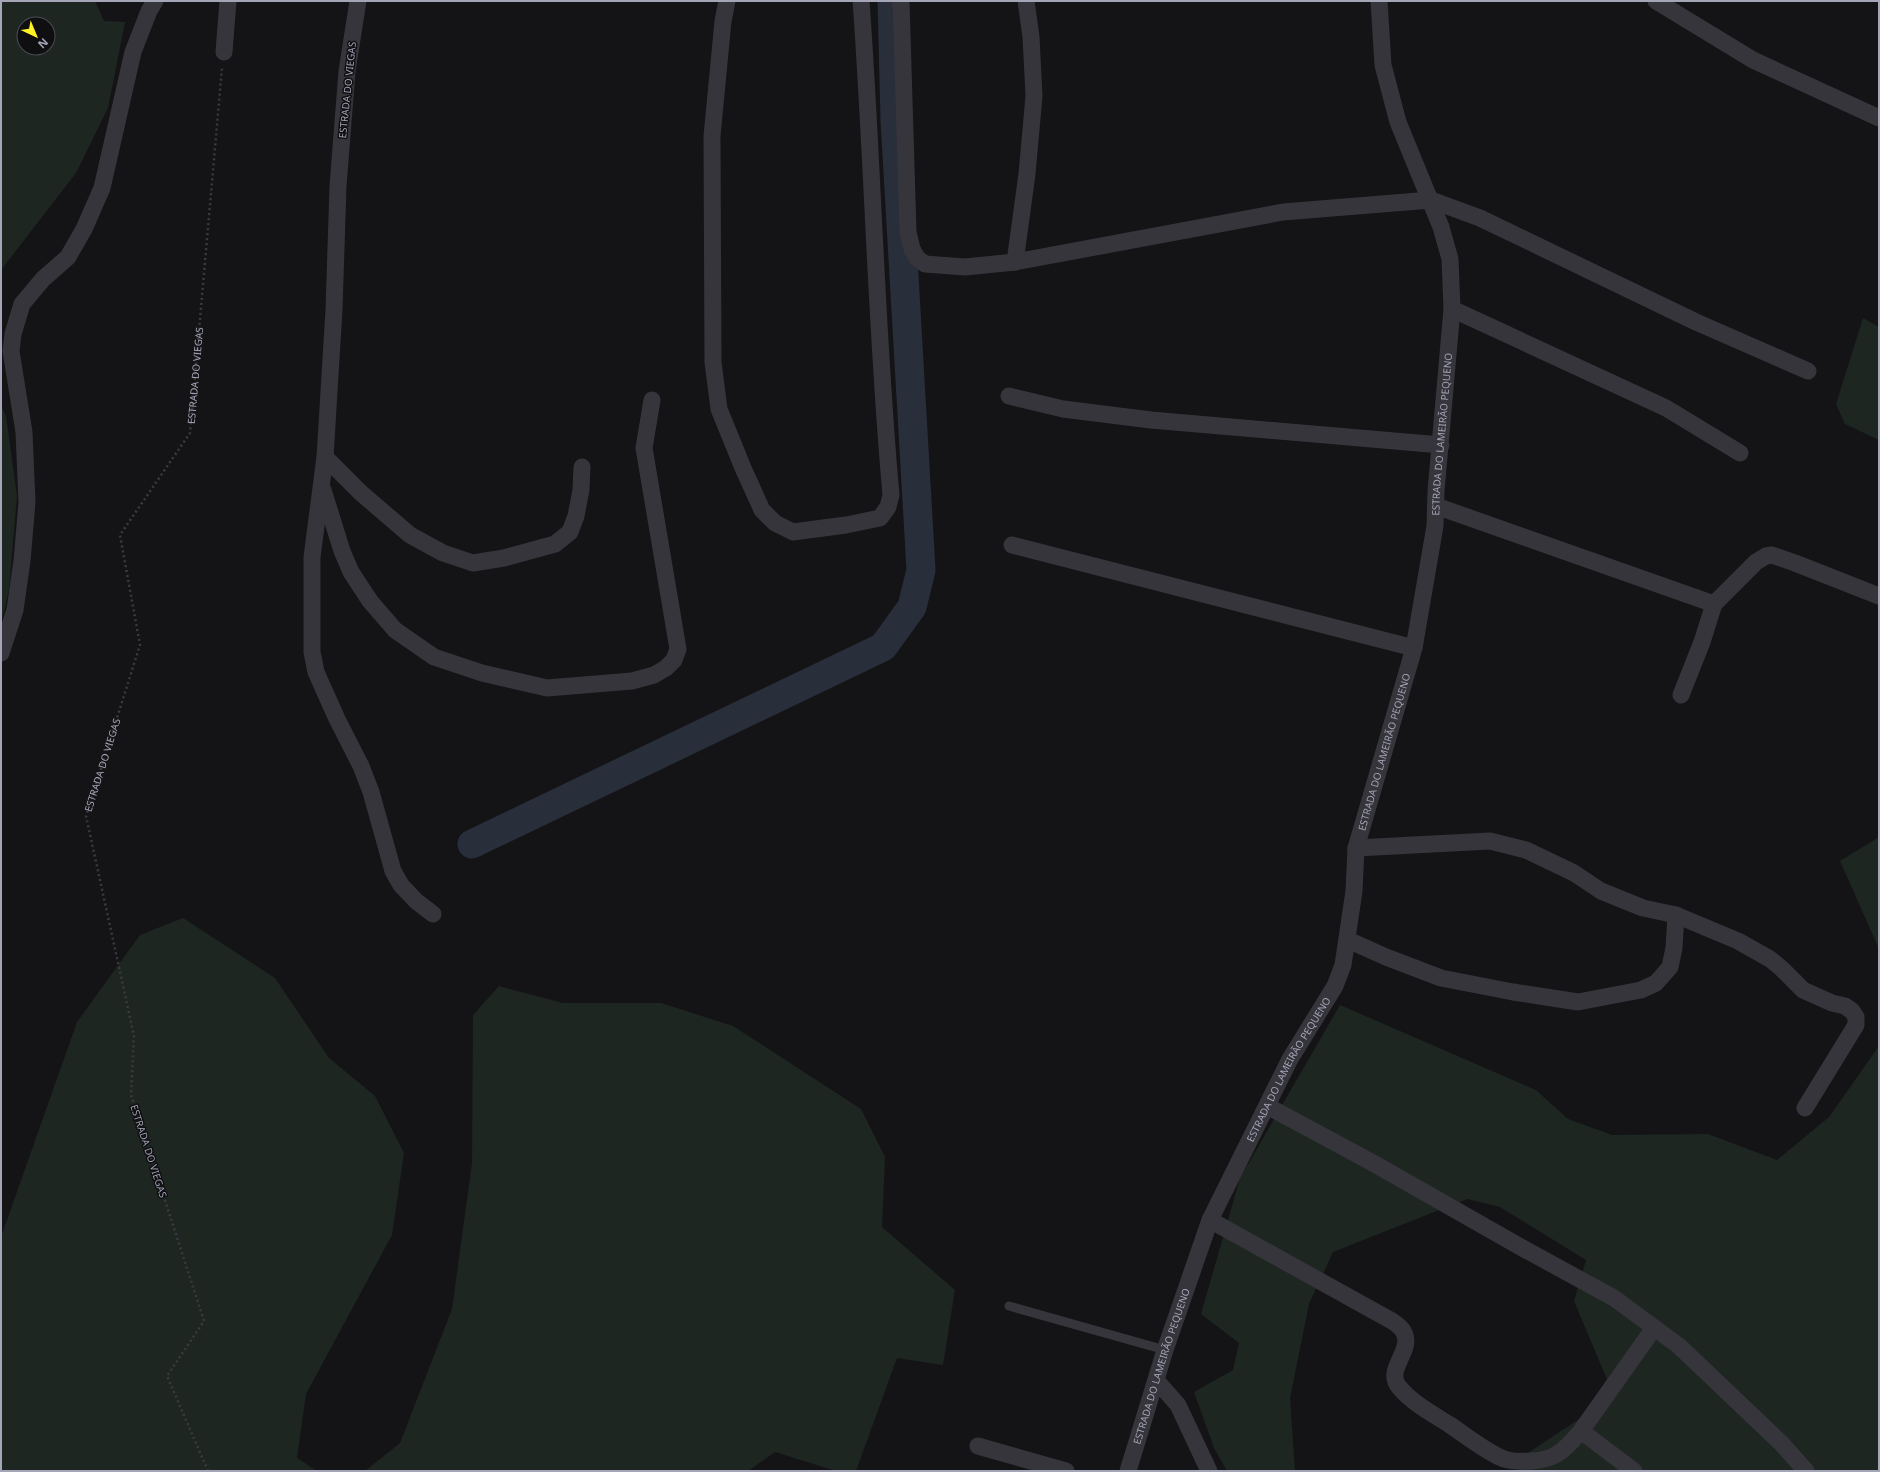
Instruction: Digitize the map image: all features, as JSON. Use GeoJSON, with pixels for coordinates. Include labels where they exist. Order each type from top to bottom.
{"type":"FeatureCollection","features":[{"type":"Feature","properties":{"kind":"street"},"geometry":{"type":"LineString","coordinates":[[1,653],[15,610],[22,561],[27,502],[24,432],[11,351],[13,334],[22,304],[43,279],[68,256],[84,230],[102,188],[133,52],[149,11],[155,1]]}},
{"type":"Feature","properties":{"kind":"street"},"geometry":{"type":"LineString","coordinates":[[224,52],[228,1]]}},
{"type":"Feature","properties":{"kind":"street","name":"ESTRADA DO VIEGAS"},"geometry":{"type":"LineString","coordinates":[[358,1],[347,71],[338,186],[334,310],[325,457],[312,557],[312,652],[316,672],[337,719],[361,766],[393,871],[402,885],[416,901],[433,914]]}},
{"type":"Feature","properties":{"kind":"street"},"geometry":{"type":"LineString","coordinates":[[727,1],[723,21],[712,136],[714,362],[719,409],[762,510],[775,523],[793,532],[846,525],[880,518],[888,507],[891,495],[882,400],[875,230],[861,1]]}},
{"type":"Feature","properties":{"kind":"street"},"geometry":{"type":"LineString","coordinates":[[901,1],[908,232],[916,258],[925,264],[965,267],[1015,262],[1283,212],[1431,200],[1480,218],[1696,322],[1808,371]]}},
{"type":"Feature","properties":{"kind":"street"},"geometry":{"type":"LineString","coordinates":[[1015,262],[1027,174],[1034,96],[1031,37],[1026,1]]}},
{"type":"Feature","properties":{"kind":"street","name":"ESTRADA DO LAMEIRÃO PEQUENO"},"geometry":{"type":"LineString","coordinates":[[1128,1471],[1165,1350],[1210,1220],[1290,1059],[1335,986],[1344,965],[1354,891],[1356,848],[1414,648],[1435,526],[1452,309],[1450,260],[1441,227],[1431,200],[1398,122],[1383,65],[1379,1]]}},
{"type":"Feature","properties":{"kind":"street"},"geometry":{"type":"LineString","coordinates":[[1656,1],[1753,60],[1879,118]]}},
{"type":"Feature","properties":{"kind":"street"},"geometry":{"type":"LineString","coordinates":[[1452,309],[1666,408],[1740,453]]}},
{"type":"Feature","properties":{"kind":"street"},"geometry":{"type":"LineString","coordinates":[[1009,396],[1063,409],[1151,420],[1441,445]]}},
{"type":"Feature","properties":{"kind":"street"},"geometry":{"type":"LineString","coordinates":[[321,485],[342,551],[351,572],[370,601],[395,630],[434,657],[482,673],[547,688],[632,681],[654,675],[666,668],[674,660],[678,649],[644,448],[652,400]]}},
{"type":"Feature","properties":{"kind":"street"},"geometry":{"type":"LineString","coordinates":[[325,457],[361,493],[410,535],[443,553],[473,563],[504,558],[555,544],[570,532],[576,516],[581,490],[582,467]]}},
{"type":"Feature","properties":{"kind":"street"},"geometry":{"type":"LineString","coordinates":[[1436,506],[1714,604]]}},
{"type":"Feature","properties":{"kind":"street"},"geometry":{"type":"LineString","coordinates":[[1012,545],[1414,648]]}},
{"type":"Feature","properties":{"kind":"street"},"geometry":{"type":"LineString","coordinates":[[1681,695],[1702,642],[1714,604],[1756,562],[1766,556],[1772,555],[1879,596]]}},
{"type":"Feature","properties":{"kind":"street"},"geometry":{"type":"LineString","coordinates":[[1356,848],[1490,841],[1526,850],[1574,873],[1601,891],[1643,908],[1676,915],[1738,941],[1770,959],[1802,990],[1826,1001],[1845,1006],[1852,1011],[1856,1018],[1856,1025],[1805,1108]]}},
{"type":"Feature","properties":{"kind":"street"},"geometry":{"type":"LineString","coordinates":[[1348,940],[1386,958],[1441,978],[1513,992],[1578,1002],[1641,990],[1656,983],[1670,967],[1674,948],[1676,915]]}},
{"type":"Feature","properties":{"kind":"street"},"geometry":{"type":"LineString","coordinates":[[1267,1106],[1373,1163],[1614,1298],[1684,1352],[1781,1443],[1806,1471]]}},
{"type":"Feature","properties":{"kind":"street"},"geometry":{"type":"LineString","coordinates":[[1210,1220],[1392,1321],[1403,1330],[1407,1338],[1406,1348],[1397,1365],[1394,1377],[1398,1387],[1417,1404],[1504,1459],[1533,1461],[1556,1455],[1567,1446],[1581,1431],[1654,1328]]}},
{"type":"Feature","properties":{"kind":"street"},"geometry":{"type":"LineString","coordinates":[[1156,1380],[1178,1405],[1209,1471]]}},
{"type":"Feature","properties":{"kind":"street"},"geometry":{"type":"LineString","coordinates":[[1581,1431],[1634,1471]]}},
{"type":"Feature","properties":{"kind":"street"},"geometry":{"type":"LineString","coordinates":[[978,1446],[1066,1471]]}},
{"type":"Feature","properties":{"kind":"lane"},"geometry":{"type":"LineString","coordinates":[[1009,1306],[1165,1350]]}},
{"type":"Feature","properties":{"kind":"path","name":"ESTRADA DO VIEGAS"},"geometry":{"type":"LineString","coordinates":[[208,1471],[167,1376],[204,1321],[131,1095],[134,1036],[86,816],[140,645],[120,535],[190,433],[224,52]]}},
{"type":"Feature","properties":{"kind":"shaded area"},"geometry":{"type":"Polygon","coordinates":[[[1,1],[95,1],[104,21],[125,22],[108,108],[76,173],[1,270],[1,1]]]}},
{"type":"Feature","properties":{"kind":"shaded area"},"geometry":{"type":"Polygon","coordinates":[[[1863,318],[1879,327],[1879,440],[1845,424],[1836,404],[1863,318]]]}},
{"type":"Feature","properties":{"kind":"shaded area"},"geometry":{"type":"Polygon","coordinates":[[[1,406],[6,416],[17,496],[9,590],[1,624],[1,406]]]}},
{"type":"Feature","properties":{"kind":"shaded area"},"geometry":{"type":"Polygon","coordinates":[[[1879,837],[1879,949],[1840,861],[1879,837]]]}},
{"type":"Feature","properties":{"kind":"shaded area"},"geometry":{"type":"Polygon","coordinates":[[[183,918],[275,978],[329,1058],[375,1096],[404,1153],[392,1235],[306,1394],[297,1458],[317,1471],[1,1471],[1,1237],[77,1022],[140,935],[183,918]]]}},
{"type":"Feature","properties":{"kind":"shaded area"},"geometry":{"type":"Polygon","coordinates":[[[499,986],[563,1003],[661,1003],[733,1026],[861,1109],[885,1157],[882,1227],[955,1290],[943,1365],[897,1358],[856,1471],[836,1471],[775,1452],[748,1471],[365,1471],[400,1443],[452,1309],[472,1163],[473,1015],[499,986]]]}},
{"type":"Feature","properties":{"kind":"shaded area"},"geometry":{"type":"Polygon","coordinates":[[[1340,1005],[1536,1090],[1568,1119],[1612,1135],[1708,1134],[1777,1160],[1829,1117],[1879,1046],[1879,1471],[1526,1471],[1514,1462],[1614,1396],[1574,1301],[1586,1260],[1500,1207],[1467,1199],[1333,1252],[1309,1304],[1290,1398],[1295,1471],[1227,1471],[1214,1448],[1194,1392],[1233,1370],[1239,1343],[1201,1314],[1240,1178],[1340,1005]]]}},
{"type":"Feature","properties":{"kind":"waterway"},"geometry":{"type":"LineString","coordinates":[[472,844],[883,647],[912,607],[921,570],[895,120],[892,1]]}}]}
